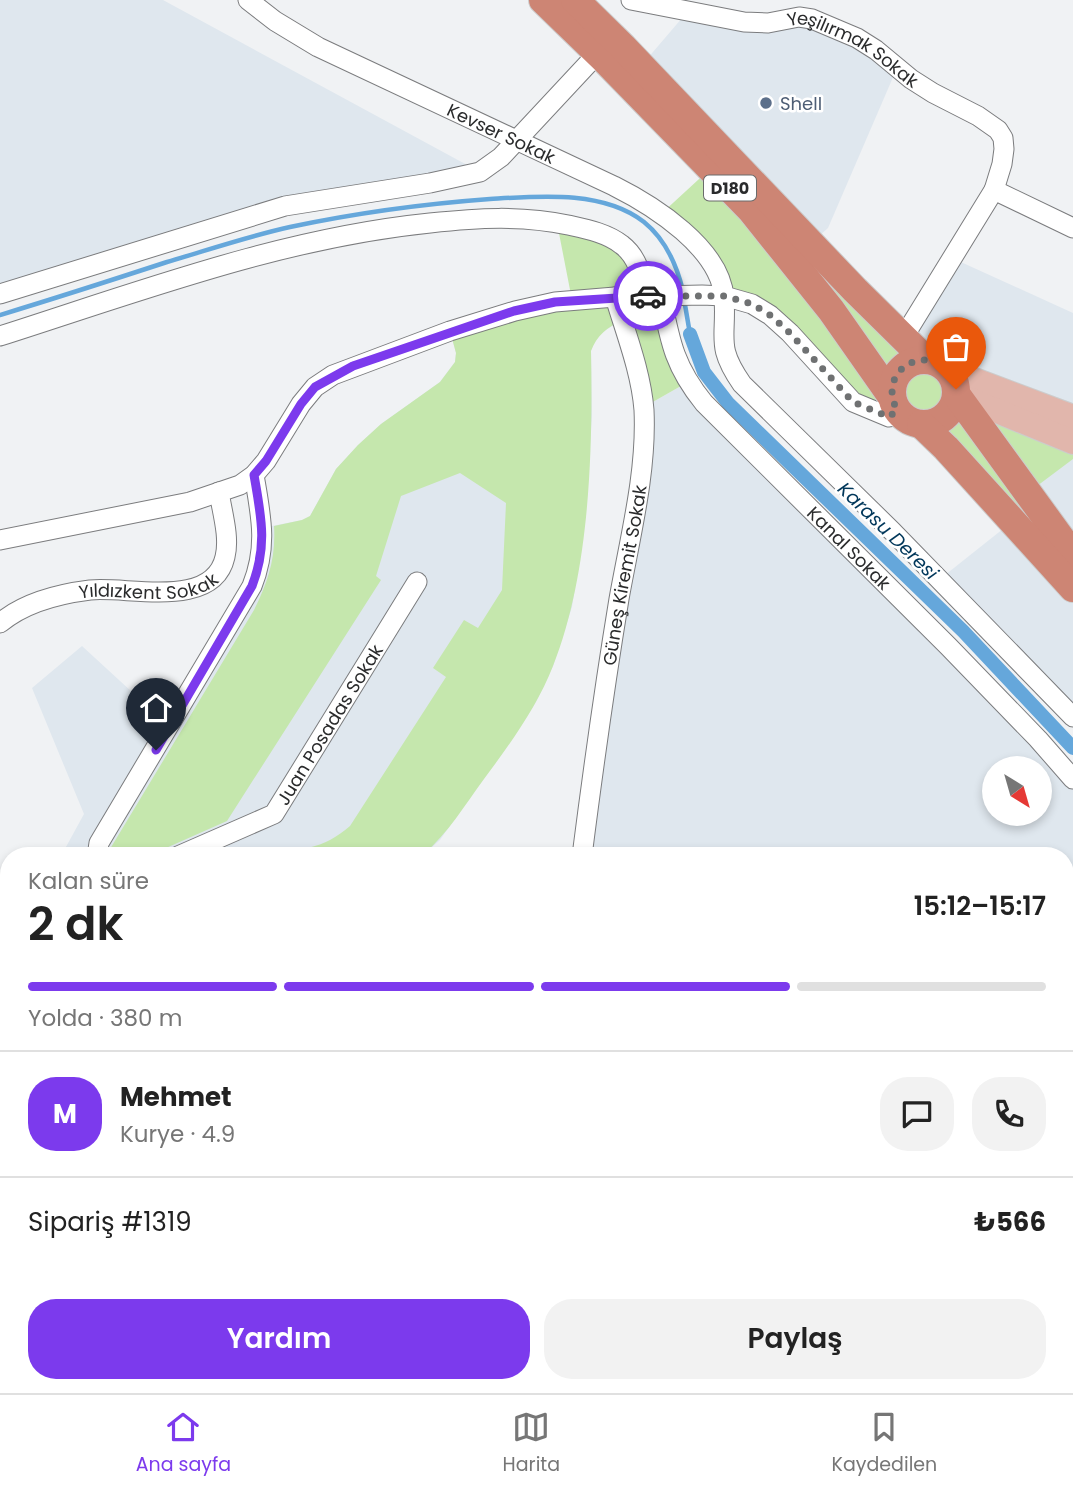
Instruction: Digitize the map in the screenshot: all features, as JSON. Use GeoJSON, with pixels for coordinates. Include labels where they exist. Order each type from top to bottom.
{"type":"FeatureCollection","features":[{"type":"Feature","properties":{"kind":"highway","name":"D180"},"geometry":{"type":"LineString","coordinates":[[543,0],[751,210],[831,310],[895,403]]}},
{"type":"Feature","properties":{"kind":"highway","name":"D180"},"geometry":{"type":"LineString","coordinates":[[579,1],[903,338],[944,375],[1073,555]]}},
{"type":"Feature","properties":{"kind":"highway"},"geometry":{"type":"LineString","coordinates":[[914,361],[944,375],[953,407],[934,423],[921,424],[908,420],[895,403],[893,381],[903,368],[914,361]]}},
{"type":"Feature","properties":{"kind":"highway"},"geometry":{"type":"LineString","coordinates":[[921,424],[963,466],[1073,588]]}},
{"type":"Feature","properties":{"kind":"main road"},"geometry":{"type":"LineString","coordinates":[[944,375],[1073,417]]}},
{"type":"Feature","properties":{"kind":"main road"},"geometry":{"type":"LineString","coordinates":[[944,375],[1073,442]]}},
{"type":"Feature","properties":{"kind":"street","name":"Kevser Sokak"},"geometry":{"type":"LineString","coordinates":[[248,0],[275,21],[318,47],[614,186],[661,214],[700,248],[720,280],[724,296]]}},
{"type":"Feature","properties":{"kind":"street","name":"Yeşilırmak Sokak"},"geometry":{"type":"LineString","coordinates":[[631,0],[744,22],[768,23],[799,17],[832,27],[857,38],[933,93],[978,116],[998,130],[1003,138],[1004,149],[994,190],[903,338]]}},
{"type":"Feature","properties":{"kind":"street"},"geometry":{"type":"LineString","coordinates":[[0,294],[285,206],[464,177],[480,172],[502,157],[598,53]]}},
{"type":"Feature","properties":{"kind":"street"},"geometry":{"type":"LineString","coordinates":[[994,190],[1073,228]]}},
{"type":"Feature","properties":{"kind":"street","name":"Kanal Sokak"},"geometry":{"type":"LineString","coordinates":[[0,336],[217,267],[291,247],[390,227],[467,219],[539,219],[609,237],[623,245],[660,296],[675,357],[681,372],[699,397],[957,655],[1073,779]]}},
{"type":"Feature","properties":{"kind":"street"},"geometry":{"type":"LineString","coordinates":[[0,540],[190,502],[240,485],[254,475],[266,461],[301,404],[315,387],[333,375],[514,311],[555,302],[615,297],[702,295],[724,296],[752,304],[770,315],[853,402],[889,417],[895,403]]}},
{"type":"Feature","properties":{"kind":"street"},"geometry":{"type":"LineString","coordinates":[[724,296],[724,349],[727,361],[742,384],[903,541],[1073,717]]}},
{"type":"Feature","properties":{"kind":"street","name":"Güneş Kiremit Sokak"},"geometry":{"type":"LineString","coordinates":[[583,847],[601,712],[644,437],[638,375],[615,297]]}},
{"type":"Feature","properties":{"kind":"street"},"geometry":{"type":"LineString","coordinates":[[98,847],[252,586],[260,567],[263,539],[254,475]]}},
{"type":"Feature","properties":{"kind":"street","name":"Yıldızkent Sokak"},"geometry":{"type":"LineString","coordinates":[[0,623],[37,601],[65,594],[93,590],[168,592],[186,590],[205,583],[220,569],[227,547],[219,492]]}},
{"type":"Feature","properties":{"kind":"street","name":"Juan Posadas Sokak"},"geometry":{"type":"LineString","coordinates":[[199,847],[274,814],[417,582]]}},
{"type":"Feature","properties":{"kind":"shaded area"},"geometry":{"type":"Polygon","coordinates":[[[0,0],[163,0],[480,172],[285,206],[0,294],[0,0]]]}},
{"type":"Feature","properties":{"kind":"shaded area"},"geometry":{"type":"Polygon","coordinates":[[[688,11],[799,17],[897,68],[828,228],[810,244],[641,66],[688,11]]]}},
{"type":"Feature","properties":{"kind":"shaded area"},"geometry":{"type":"Polygon","coordinates":[[[952,258],[1073,313],[1073,555],[903,338],[952,258]]]}},
{"type":"Feature","properties":{"kind":"shaded area"},"geometry":{"type":"Polygon","coordinates":[[[622,320],[601,333],[591,350],[592,416],[584,529],[572,607],[553,666],[536,702],[440,840],[432,847],[66,847],[84,814],[32,688],[82,646],[169,726],[243,605],[262,528],[310,516],[336,469],[358,445],[381,424],[440,382],[455,362],[456,353],[450,331],[622,320]]]}},
{"type":"Feature","properties":{"kind":"shaded area"},"geometry":{"type":"Polygon","coordinates":[[[688,382],[1051,756],[982,756],[982,826],[1052,826],[1052,757],[1073,779],[1073,847],[583,847],[644,407],[688,382]]]}},
{"type":"Feature","properties":{"kind":"shaded area"},"geometry":{"type":"Polygon","coordinates":[[[1013,521],[1073,567],[1073,717],[940,579],[1013,521]]]}},
{"type":"Feature","properties":{"kind":"green space"},"geometry":{"type":"Polygon","coordinates":[[[711,168],[804,237],[926,359],[1073,442],[1073,459],[1029,492],[1073,567],[914,423],[902,415],[853,402],[752,304],[720,280],[661,214],[711,168]]]}},
{"type":"Feature","properties":{"kind":"green space"},"geometry":{"type":"Polygon","coordinates":[[[557,223],[584,229],[640,271],[661,296],[688,382],[644,407],[622,320],[603,332],[593,345],[587,511],[575,591],[565,630],[547,681],[531,711],[449,828],[432,847],[311,847],[330,840],[350,826],[446,677],[433,668],[464,620],[478,628],[502,590],[506,503],[460,473],[401,496],[376,576],[381,580],[227,821],[168,847],[111,847],[254,610],[270,569],[274,549],[274,526],[310,516],[336,469],[358,445],[381,424],[440,382],[455,362],[456,353],[450,331],[572,300],[557,223]]]}},
{"type":"Feature","properties":{"kind":"waterway"},"geometry":{"type":"LineString","coordinates":[[0,315],[167,262],[290,227],[414,206],[529,197],[590,200],[610,204],[628,212],[644,222],[664,245],[674,263],[683,291]]}},
{"type":"Feature","properties":{"kind":"waterway"},"geometry":{"type":"LineString","coordinates":[[684,299],[690,334]]}},
{"type":"Feature","properties":{"kind":"waterway","name":"Karasu Deresi"},"geometry":{"type":"LineString","coordinates":[[690,334],[704,372],[728,403],[963,631],[1073,748]]}},
{"type":"Feature","properties":{"kind":"way so far"},"geometry":{"type":"LineString","coordinates":[[648,296],[724,296],[752,304],[770,315],[790,333],[853,402],[889,417],[897,410],[892,397],[893,381],[903,368],[914,361],[932,360],[944,366],[955,381],[956,389]]}},
{"type":"Feature","properties":{"kind":"place","name":"Shell"},"geometry":{"type":"Point","coordinates":[766,103]}},
{"type":"Feature","properties":{"kind":"route"},"geometry":{"type":"LineString","coordinates":[[156,750],[252,586],[260,567],[263,539],[254,475],[315,387],[353,366],[514,311],[555,302],[648,296]]}}]}
